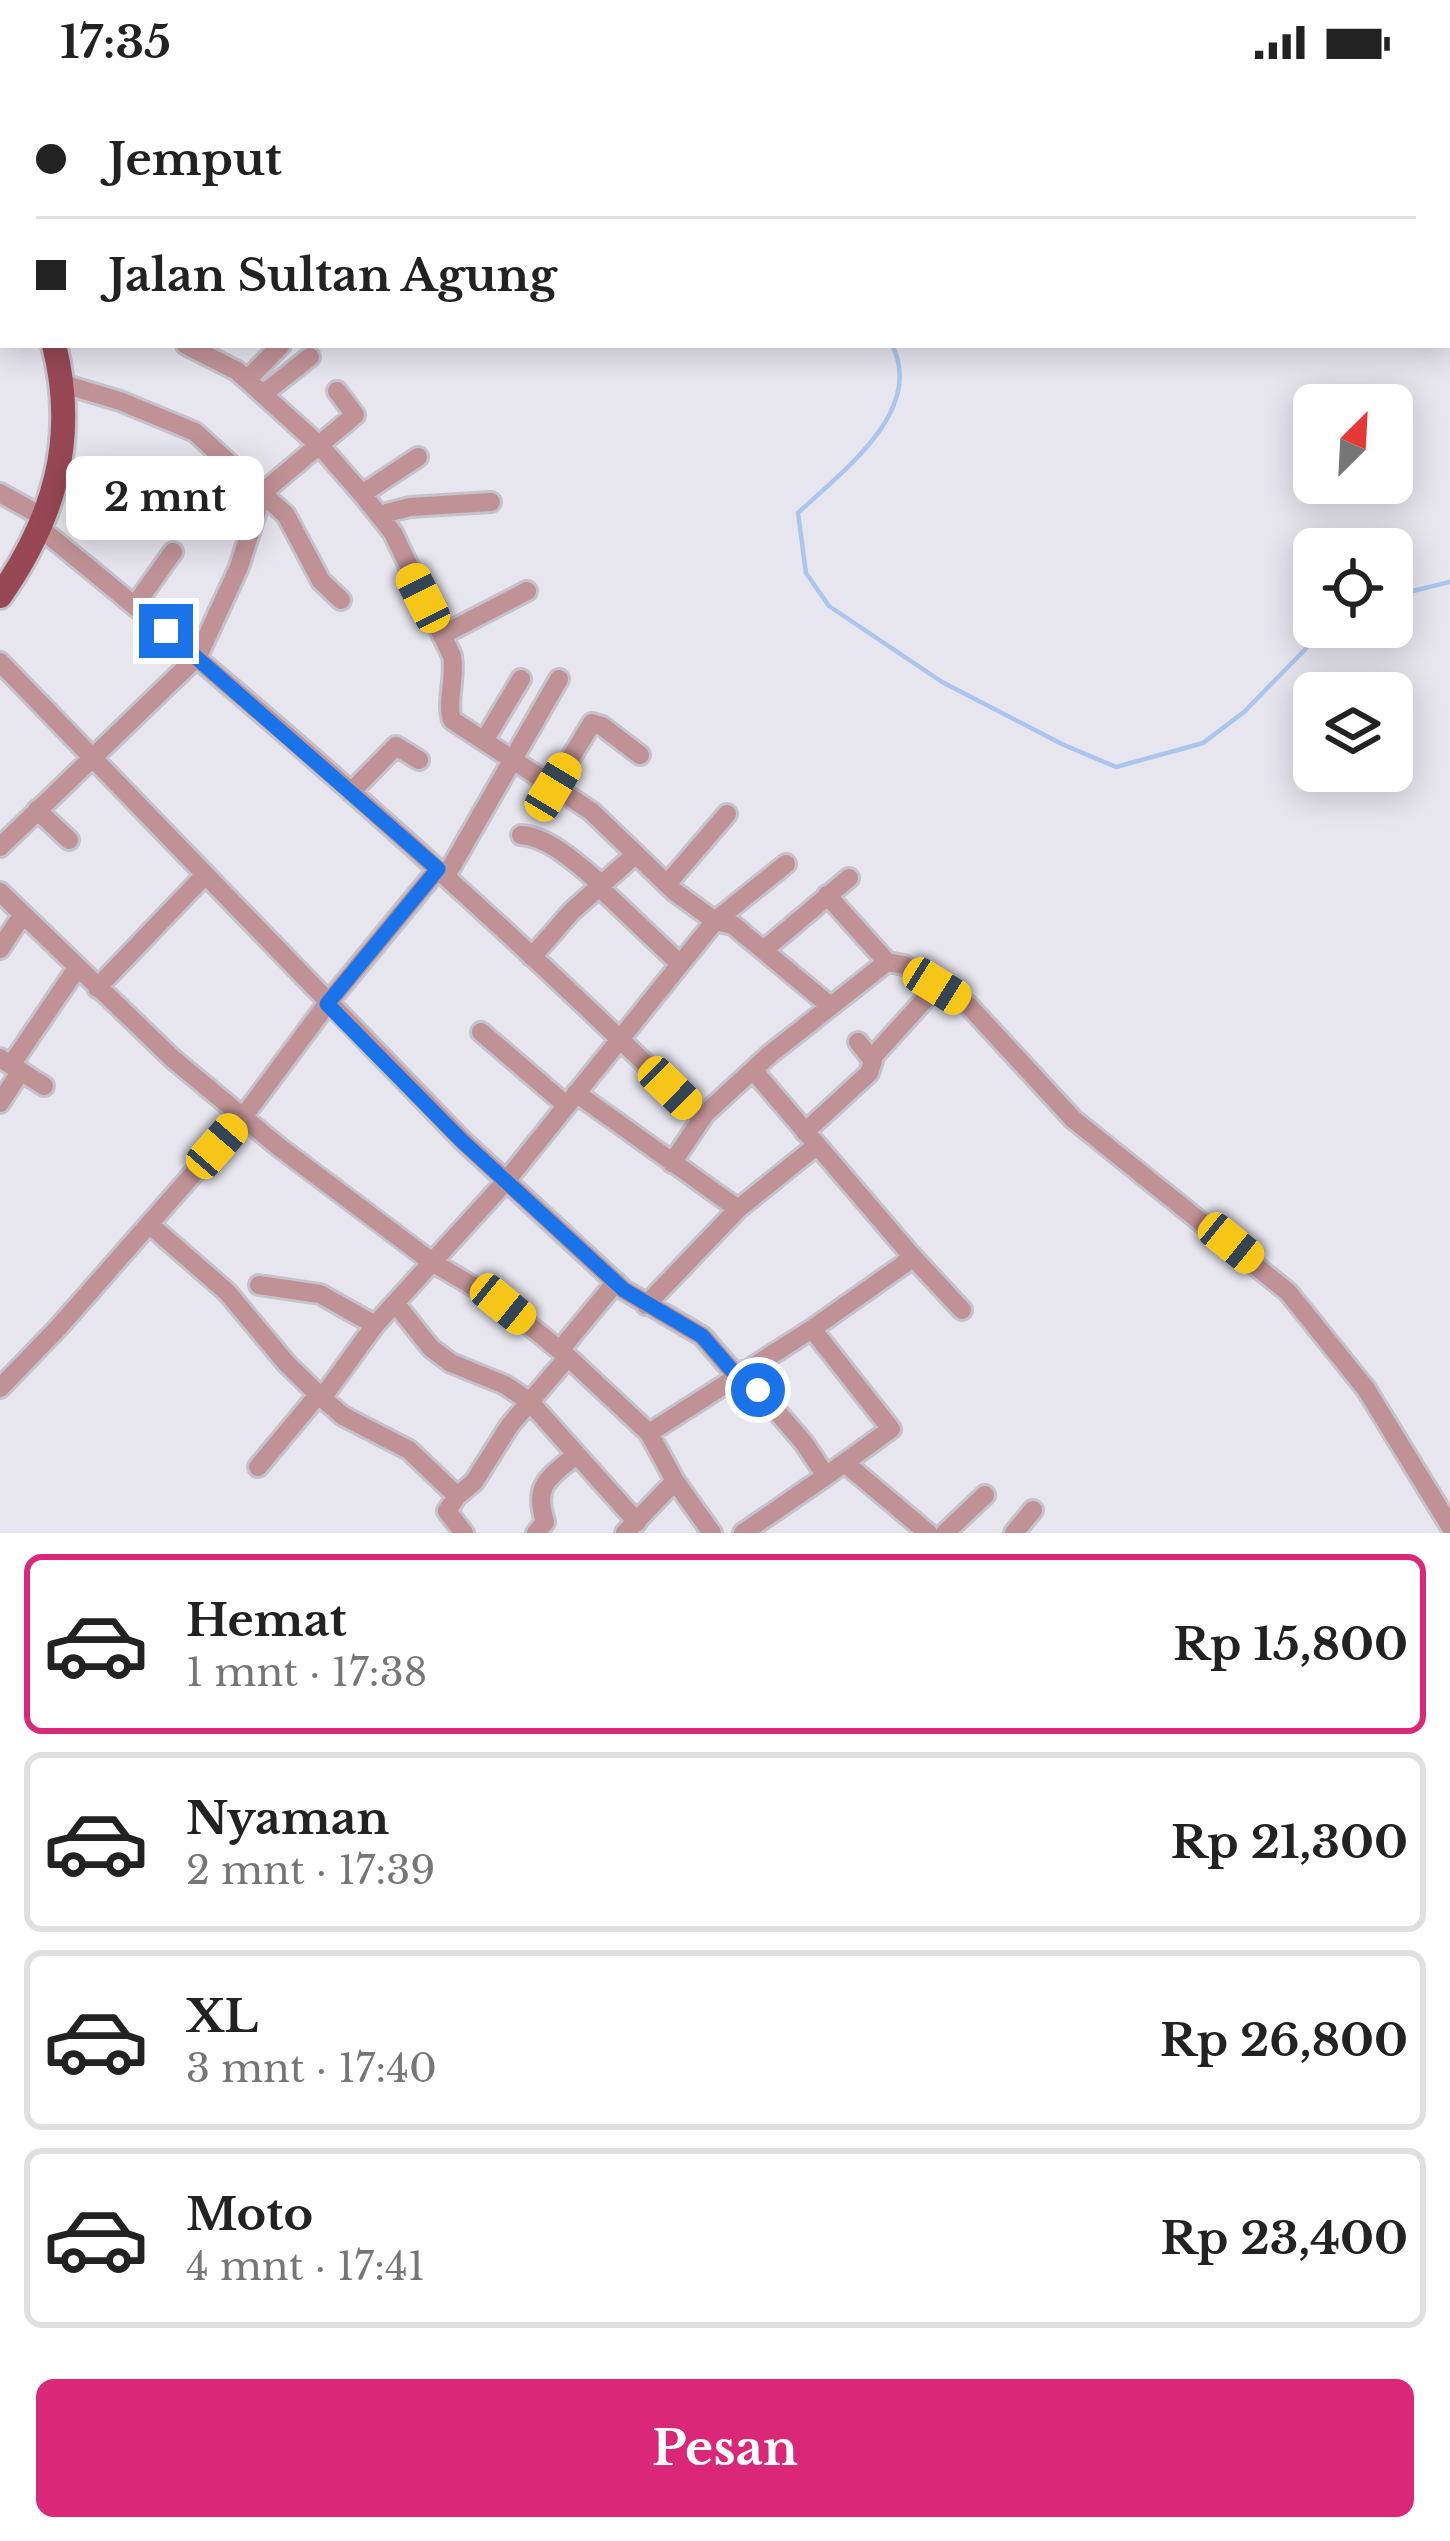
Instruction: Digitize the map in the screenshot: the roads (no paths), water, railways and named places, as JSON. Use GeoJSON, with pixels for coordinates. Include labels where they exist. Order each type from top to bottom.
{"type":"FeatureCollection","features":[{"type":"Feature","properties":{"kind":"main road"},"geometry":{"type":"LineString","coordinates":[[0,596],[8,567],[43,524],[60,460],[61,359]]}},
{"type":"Feature","properties":{"kind":"street"},"geometry":{"type":"LineString","coordinates":[[192,348],[226,364],[263,394],[321,447],[385,523],[442,635],[455,677],[452,720],[591,812],[667,884],[715,921],[733,925],[830,1006]]}},
{"type":"Feature","properties":{"kind":"street"},"geometry":{"type":"LineString","coordinates":[[247,380],[278,348]]}},
{"type":"Feature","properties":{"kind":"street"},"geometry":{"type":"LineString","coordinates":[[263,394],[310,357]]}},
{"type":"Feature","properties":{"kind":"street"},"geometry":{"type":"LineString","coordinates":[[61,359],[121,401],[195,432],[286,515],[321,581],[341,600]]}},
{"type":"Feature","properties":{"kind":"street"},"geometry":{"type":"LineString","coordinates":[[0,848],[198,656],[242,560],[263,493],[355,415],[337,391]]}},
{"type":"Feature","properties":{"kind":"street"},"geometry":{"type":"LineString","coordinates":[[362,494],[418,457]]}},
{"type":"Feature","properties":{"kind":"street"},"geometry":{"type":"LineString","coordinates":[[0,493],[198,656],[442,873],[694,1112],[705,1114]]}},
{"type":"Feature","properties":{"kind":"street"},"geometry":{"type":"LineString","coordinates":[[385,523],[410,507],[491,502]]}},
{"type":"Feature","properties":{"kind":"street"},"geometry":{"type":"LineString","coordinates":[[135,605],[173,552]]}},
{"type":"Feature","properties":{"kind":"street"},"geometry":{"type":"LineString","coordinates":[[442,635],[527,591]]}},
{"type":"Feature","properties":{"kind":"street"},"geometry":{"type":"LineString","coordinates":[[0,662],[327,1004],[506,1181],[616,1282],[702,1336],[804,1443],[826,1476]]}},
{"type":"Feature","properties":{"kind":"street"},"geometry":{"type":"LineString","coordinates":[[484,741],[521,679]]}},
{"type":"Feature","properties":{"kind":"street"},"geometry":{"type":"LineString","coordinates":[[0,1388],[243,1117],[327,1004],[442,873],[514,761],[559,679]]}},
{"type":"Feature","properties":{"kind":"street"},"geometry":{"type":"LineString","coordinates":[[553,787],[592,723],[640,755]]}},
{"type":"Feature","properties":{"kind":"street"},"geometry":{"type":"LineString","coordinates":[[351,792],[396,746],[419,760]]}},
{"type":"Feature","properties":{"kind":"street"},"geometry":{"type":"LineString","coordinates":[[38,810],[69,840]]}},
{"type":"Feature","properties":{"kind":"street"},"geometry":{"type":"LineString","coordinates":[[667,884],[728,814]]}},
{"type":"Feature","properties":{"kind":"street"},"geometry":{"type":"LineString","coordinates":[[521,835],[548,845],[600,885],[679,963]]}},
{"type":"Feature","properties":{"kind":"street"},"geometry":{"type":"LineString","coordinates":[[532,957],[636,854]]}},
{"type":"Feature","properties":{"kind":"street"},"geometry":{"type":"LineString","coordinates":[[258,1467],[375,1325],[506,1181],[715,921],[786,865]]}},
{"type":"Feature","properties":{"kind":"street"},"geometry":{"type":"LineString","coordinates":[[98,988],[205,875]]}},
{"type":"Feature","properties":{"kind":"street"},"geometry":{"type":"LineString","coordinates":[[765,949],[849,878]]}},
{"type":"Feature","properties":{"kind":"street"},"geometry":{"type":"LineString","coordinates":[[0,892],[173,1059],[243,1117],[432,1262],[503,1304],[564,1353],[649,1433],[712,1533]]}},
{"type":"Feature","properties":{"kind":"street"},"geometry":{"type":"LineString","coordinates":[[827,895],[887,962],[904,965],[969,1006],[1073,1119],[1288,1292],[1366,1389],[1450,1526]]}},
{"type":"Feature","properties":{"kind":"street"},"geometry":{"type":"LineString","coordinates":[[0,949],[23,914]]}},
{"type":"Feature","properties":{"kind":"street"},"geometry":{"type":"LineString","coordinates":[[672,1163],[705,1114],[887,962]]}},
{"type":"Feature","properties":{"kind":"street"},"geometry":{"type":"LineString","coordinates":[[0,1103],[11,1064],[77,968]]}},
{"type":"Feature","properties":{"kind":"street"},"geometry":{"type":"LineString","coordinates":[[646,1305],[810,1139],[869,1073],[871,1059],[937,986]]}},
{"type":"Feature","properties":{"kind":"street"},"geometry":{"type":"LineString","coordinates":[[482,1032],[571,1099],[738,1209]]}},
{"type":"Feature","properties":{"kind":"street"},"geometry":{"type":"LineString","coordinates":[[857,1042],[871,1059]]}},
{"type":"Feature","properties":{"kind":"street"},"geometry":{"type":"LineString","coordinates":[[11,1064],[44,1086]]}},
{"type":"Feature","properties":{"kind":"street"},"geometry":{"type":"LineString","coordinates":[[753,1070],[962,1310]]}},
{"type":"Feature","properties":{"kind":"street"},"geometry":{"type":"LineString","coordinates":[[149,1224],[226,1292],[320,1396],[343,1416],[409,1450],[457,1496]]}},
{"type":"Feature","properties":{"kind":"street"},"geometry":{"type":"LineString","coordinates":[[649,1433],[812,1329],[911,1255]]}},
{"type":"Feature","properties":{"kind":"street"},"geometry":{"type":"LineString","coordinates":[[464,1533],[447,1511],[474,1481],[616,1282]]}},
{"type":"Feature","properties":{"kind":"street"},"geometry":{"type":"LineString","coordinates":[[259,1286],[320,1294],[375,1325]]}},
{"type":"Feature","properties":{"kind":"street"},"geometry":{"type":"LineString","coordinates":[[395,1303],[431,1348],[451,1363],[505,1385],[529,1401],[631,1528],[675,1481]]}},
{"type":"Feature","properties":{"kind":"street"},"geometry":{"type":"LineString","coordinates":[[743,1533],[891,1430],[812,1329]]}},
{"type":"Feature","properties":{"kind":"street"},"geometry":{"type":"LineString","coordinates":[[536,1533],[544,1522],[538,1501],[545,1483],[576,1455]]}},
{"type":"Feature","properties":{"kind":"street"},"geometry":{"type":"LineString","coordinates":[[844,1463],[928,1533]]}},
{"type":"Feature","properties":{"kind":"street"},"geometry":{"type":"LineString","coordinates":[[946,1533],[986,1495]]}},
{"type":"Feature","properties":{"kind":"street"},"geometry":{"type":"LineString","coordinates":[[1014,1533],[1033,1510]]}},
{"type":"Feature","properties":{"kind":"waterway"},"geometry":{"type":"LineString","coordinates":[[893,348],[899,370],[898,393],[888,417],[855,460],[798,513],[806,573],[829,606],[942,682],[1116,767],[1203,743],[1244,712],[1306,648]]}},
{"type":"Feature","properties":{"kind":"waterway"},"geometry":{"type":"LineString","coordinates":[[1413,591],[1450,582]]}}]}
